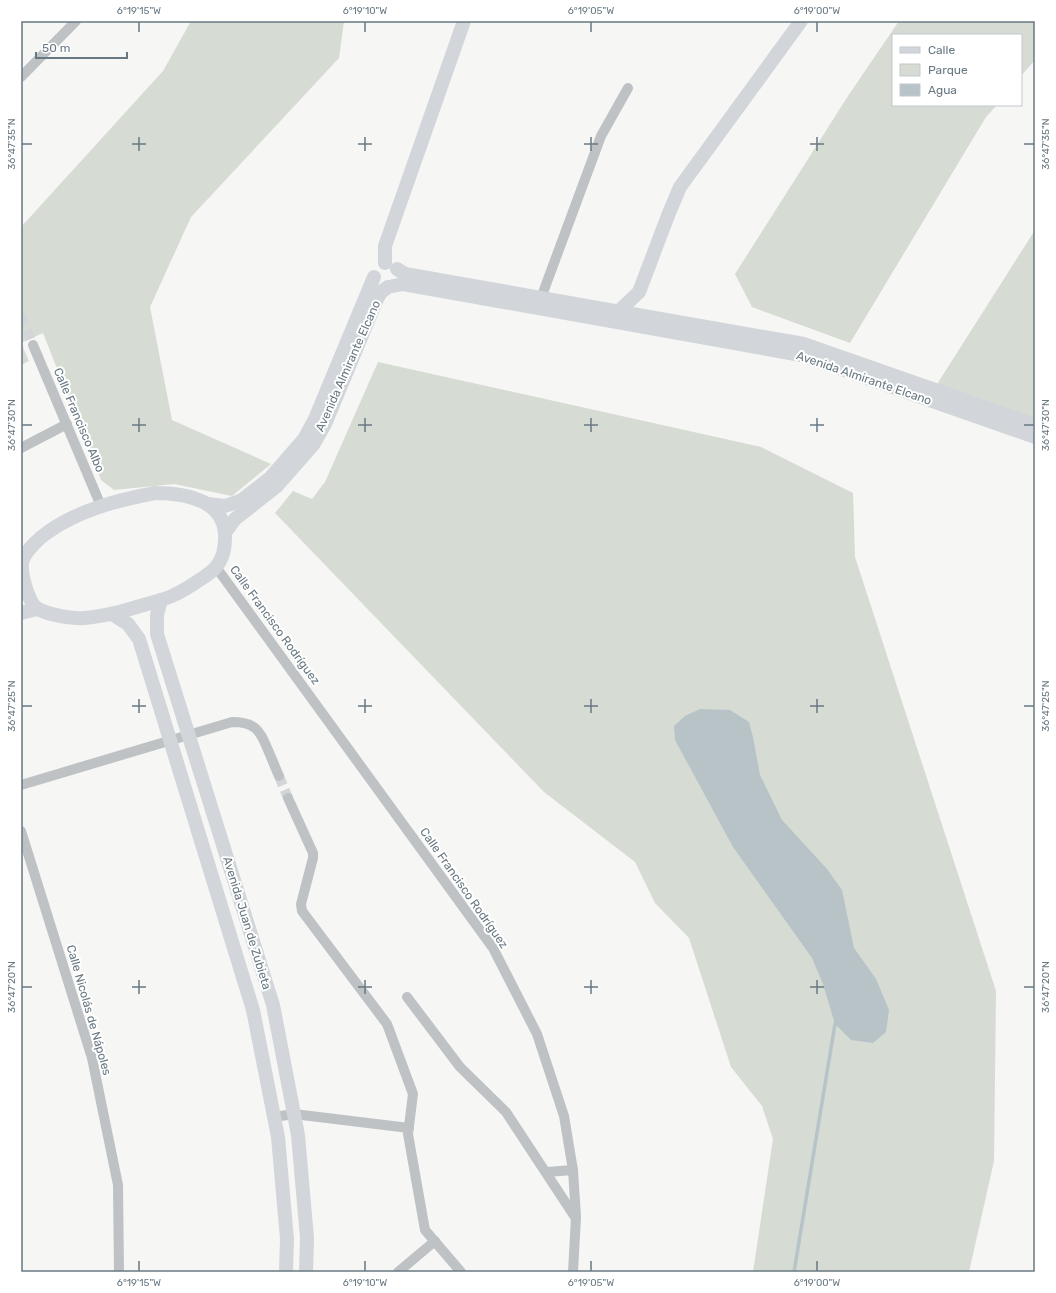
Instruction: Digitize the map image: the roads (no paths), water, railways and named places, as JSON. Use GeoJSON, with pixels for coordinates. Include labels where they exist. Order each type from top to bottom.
{"type":"FeatureCollection","features":[{"type":"Feature","properties":{"kind":"street"},"geometry":{"type":"LineString","coordinates":[[21,77],[76,21]]}},
{"type":"Feature","properties":{"kind":"street"},"geometry":{"type":"LineString","coordinates":[[391,266],[380,264],[376,267],[374,272],[374,277],[379,285],[383,287],[391,286],[397,282],[398,278],[391,266],[385,246],[464,21]]}},
{"type":"Feature","properties":{"kind":"street"},"geometry":{"type":"LineString","coordinates":[[618,317],[639,292],[680,187],[801,21]]}},
{"type":"Feature","properties":{"kind":"street"},"geometry":{"type":"LineString","coordinates":[[540,303],[601,136],[628,88]]}},
{"type":"Feature","properties":{"kind":"street","name":"Avenida Almirante Elcano"},"geometry":{"type":"LineString","coordinates":[[391,266],[405,274],[540,303],[618,317],[801,355],[1035,437]]}},
{"type":"Feature","properties":{"kind":"street","name":"Avenida Almirante Elcano"},"geometry":{"type":"LineString","coordinates":[[208,504],[225,506],[242,500],[270,478],[304,439],[315,419],[374,277]]}},
{"type":"Feature","properties":{"kind":"street","name":"Avenida Almirante Elcano"},"geometry":{"type":"LineString","coordinates":[[226,531],[235,519],[277,486],[313,445],[325,424],[377,299],[382,292],[391,286],[403,284],[540,303]]}},
{"type":"Feature","properties":{"kind":"street","name":"Avenida Almirante Elcano"},"geometry":{"type":"LineString","coordinates":[[618,317],[804,344],[1035,425]]}},
{"type":"Feature","properties":{"kind":"street","name":"Calle Francisco Albo"},"geometry":{"type":"LineString","coordinates":[[33,345],[101,506]]}},
{"type":"Feature","properties":{"kind":"street"},"geometry":{"type":"LineString","coordinates":[[21,448],[66,424]]}},
{"type":"Feature","properties":{"kind":"street"},"geometry":{"type":"LineString","coordinates":[[21,614],[37,609],[54,615],[84,618],[112,614],[175,595],[216,567],[225,550],[226,531],[219,515],[208,504],[185,495],[174,493],[155,493],[127,498],[101,506],[72,518],[47,533],[31,548],[22,560],[23,578],[29,595],[37,609]]}},
{"type":"Feature","properties":{"kind":"street","name":"Calle Francisco Rodríguez"},"geometry":{"type":"LineString","coordinates":[[216,567],[493,948],[537,1034],[564,1116],[573,1170],[576,1217],[573,1272]]}},
{"type":"Feature","properties":{"kind":"street","name":"Avenida Juan de Zubieta"},"geometry":{"type":"LineString","coordinates":[[161,600],[157,615],[157,634],[273,1005],[298,1134],[307,1238],[306,1272]]}},
{"type":"Feature","properties":{"kind":"street","name":"Avenida Juan de Zubieta"},"geometry":{"type":"LineString","coordinates":[[112,614],[128,624],[139,639],[253,1010],[278,1137],[287,1239],[286,1272]]}},
{"type":"Feature","properties":{"kind":"street"},"geometry":{"type":"LineString","coordinates":[[21,785],[232,722],[243,722],[249,724],[261,734],[279,776]]}},
{"type":"Feature","properties":{"kind":"street"},"geometry":{"type":"LineString","coordinates":[[288,798],[313,853],[301,904],[302,911],[387,1024],[413,1094],[408,1134],[425,1230],[461,1272]]}},
{"type":"Feature","properties":{"kind":"street","name":"Calle Nicolás de Nápoles"},"geometry":{"type":"LineString","coordinates":[[21,831],[92,1058],[118,1185],[119,1272]]}},
{"type":"Feature","properties":{"kind":"street"},"geometry":{"type":"LineString","coordinates":[[407,997],[460,1067],[506,1112],[576,1217]]}},
{"type":"Feature","properties":{"kind":"street"},"geometry":{"type":"LineString","coordinates":[[274,1117],[294,1114],[409,1128]]}},
{"type":"Feature","properties":{"kind":"street"},"geometry":{"type":"LineString","coordinates":[[546,1172],[573,1170]]}},
{"type":"Feature","properties":{"kind":"street"},"geometry":{"type":"LineString","coordinates":[[398,1272],[435,1241]]}},
{"type":"Feature","properties":{"kind":"water"},"geometry":{"type":"Polygon","coordinates":[[[700,709],[730,710],[749,722],[760,775],[782,820],[827,869],[842,890],[854,948],[876,979],[889,1010],[886,1032],[873,1043],[851,1040],[835,1024],[823,984],[812,958],[733,847],[675,740],[674,726],[685,716],[700,709]]]}},
{"type":"Feature","properties":{"kind":"waterway"},"geometry":{"type":"LineString","coordinates":[[794,1272],[835,1024]]}},
{"type":"Feature","properties":{"kind":"tunnel"},"geometry":{"type":"LineString","coordinates":[[21,316],[33,345]]}},
{"type":"Feature","properties":{"kind":"tunnel"},"geometry":{"type":"LineString","coordinates":[[279,776],[288,798]]}}]}
